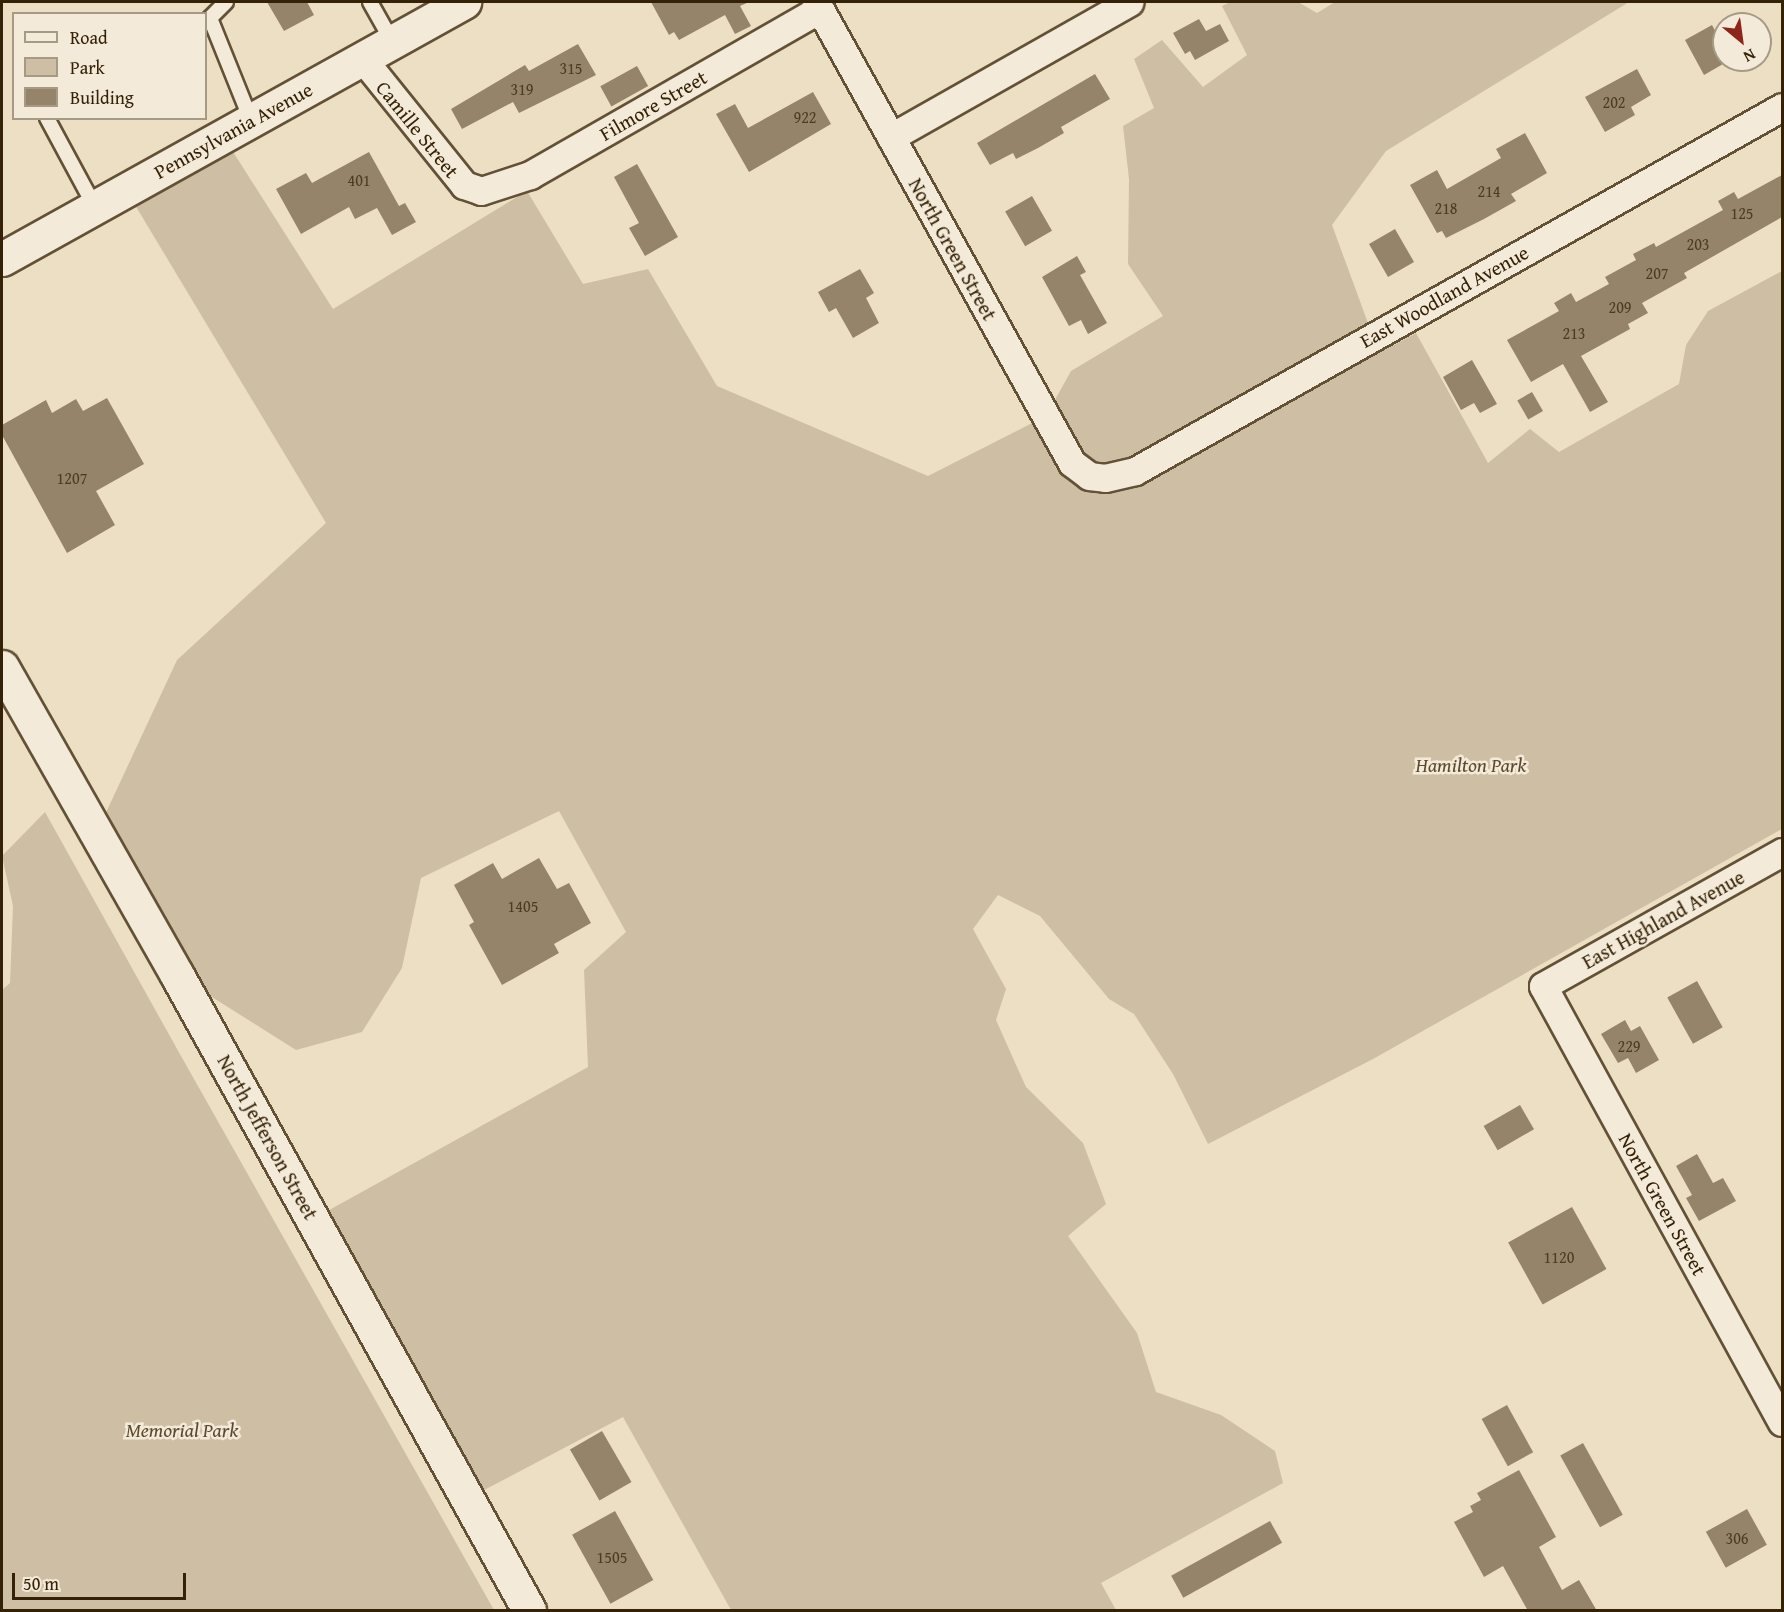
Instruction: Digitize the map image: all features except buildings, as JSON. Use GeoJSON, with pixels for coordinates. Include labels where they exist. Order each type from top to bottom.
{"type":"FeatureCollection","features":[{"type":"Feature","properties":{"kind":"street","name":"Pennsylvania Avenue"},"geometry":{"type":"LineString","coordinates":[[2,259],[464,2]]}},
{"type":"Feature","properties":{"kind":"street"},"geometry":{"type":"LineString","coordinates":[[891,137],[1130,2]]}},
{"type":"Feature","properties":{"kind":"street","name":"North Green Street"},"geometry":{"type":"LineString","coordinates":[[818,5],[1072,463],[1089,476],[1105,478]]}},
{"type":"Feature","properties":{"kind":"street","name":"Filmore Street"},"geometry":{"type":"LineString","coordinates":[[481,191],[530,175],[818,5]]}},
{"type":"Feature","properties":{"kind":"street","name":"Camille Street"},"geometry":{"type":"LineString","coordinates":[[362,58],[464,185],[481,191]]}},
{"type":"Feature","properties":{"kind":"street","name":"East Woodland Avenue"},"geometry":{"type":"LineString","coordinates":[[1105,478],[1135,471],[1782,107]]}},
{"type":"Feature","properties":{"kind":"street","name":"North Jefferson Street"},"geometry":{"type":"LineString","coordinates":[[2,667],[177,975],[529,1611]]}},
{"type":"Feature","properties":{"kind":"street","name":"East Highland Avenue"},"geometry":{"type":"LineString","coordinates":[[1543,986],[1782,852]]}},
{"type":"Feature","properties":{"kind":"street","name":"North Green Street"},"geometry":{"type":"LineString","coordinates":[[1543,986],[1782,1422]]}},
{"type":"Feature","properties":{"kind":"lane"},"geometry":{"type":"LineString","coordinates":[[226,2],[210,18],[251,120]]}},
{"type":"Feature","properties":{"kind":"lane"},"geometry":{"type":"LineString","coordinates":[[370,2],[392,41]]}},
{"type":"Feature","properties":{"kind":"lane"},"geometry":{"type":"LineString","coordinates":[[48,120],[95,207]]}},
{"type":"Feature","properties":{"kind":"green space","name":"Hamilton Park"},"geometry":{"type":"Polygon","coordinates":[[[1230,2],[1298,2],[1317,13],[1335,2],[1629,2],[1386,151],[1332,225],[1379,353],[1416,333],[1488,463],[1530,429],[1559,452],[1679,384],[1686,345],[1708,311],[1782,271],[1782,829],[1373,1059],[1208,1144],[1173,1074],[1134,1014],[1109,999],[1040,916],[998,895],[973,929],[1006,989],[996,1020],[1026,1087],[1083,1143],[1106,1204],[1068,1236],[1137,1333],[1156,1392],[1221,1415],[1275,1451],[1283,1483],[1101,1583],[1116,1610],[731,1610],[623,1417],[467,1499],[313,1219],[588,1067],[584,970],[626,932],[559,811],[421,878],[402,968],[362,1032],[296,1050],[177,975],[96,834],[177,660],[326,523],[126,190],[223,136],[333,309],[527,191],[583,284],[648,269],[717,386],[928,476],[1046,416],[1071,371],[1163,316],[1128,264],[1129,179],[1123,126],[1154,108],[1134,59],[1162,40],[1203,87],[1247,55],[1222,6],[1230,2]]]}},
{"type":"Feature","properties":{"kind":"green space","name":"Memorial Park"},"geometry":{"type":"Polygon","coordinates":[[[45,812],[494,1610],[2,1610],[2,990],[10,983],[13,906],[2,856],[45,812]]]}}]}
